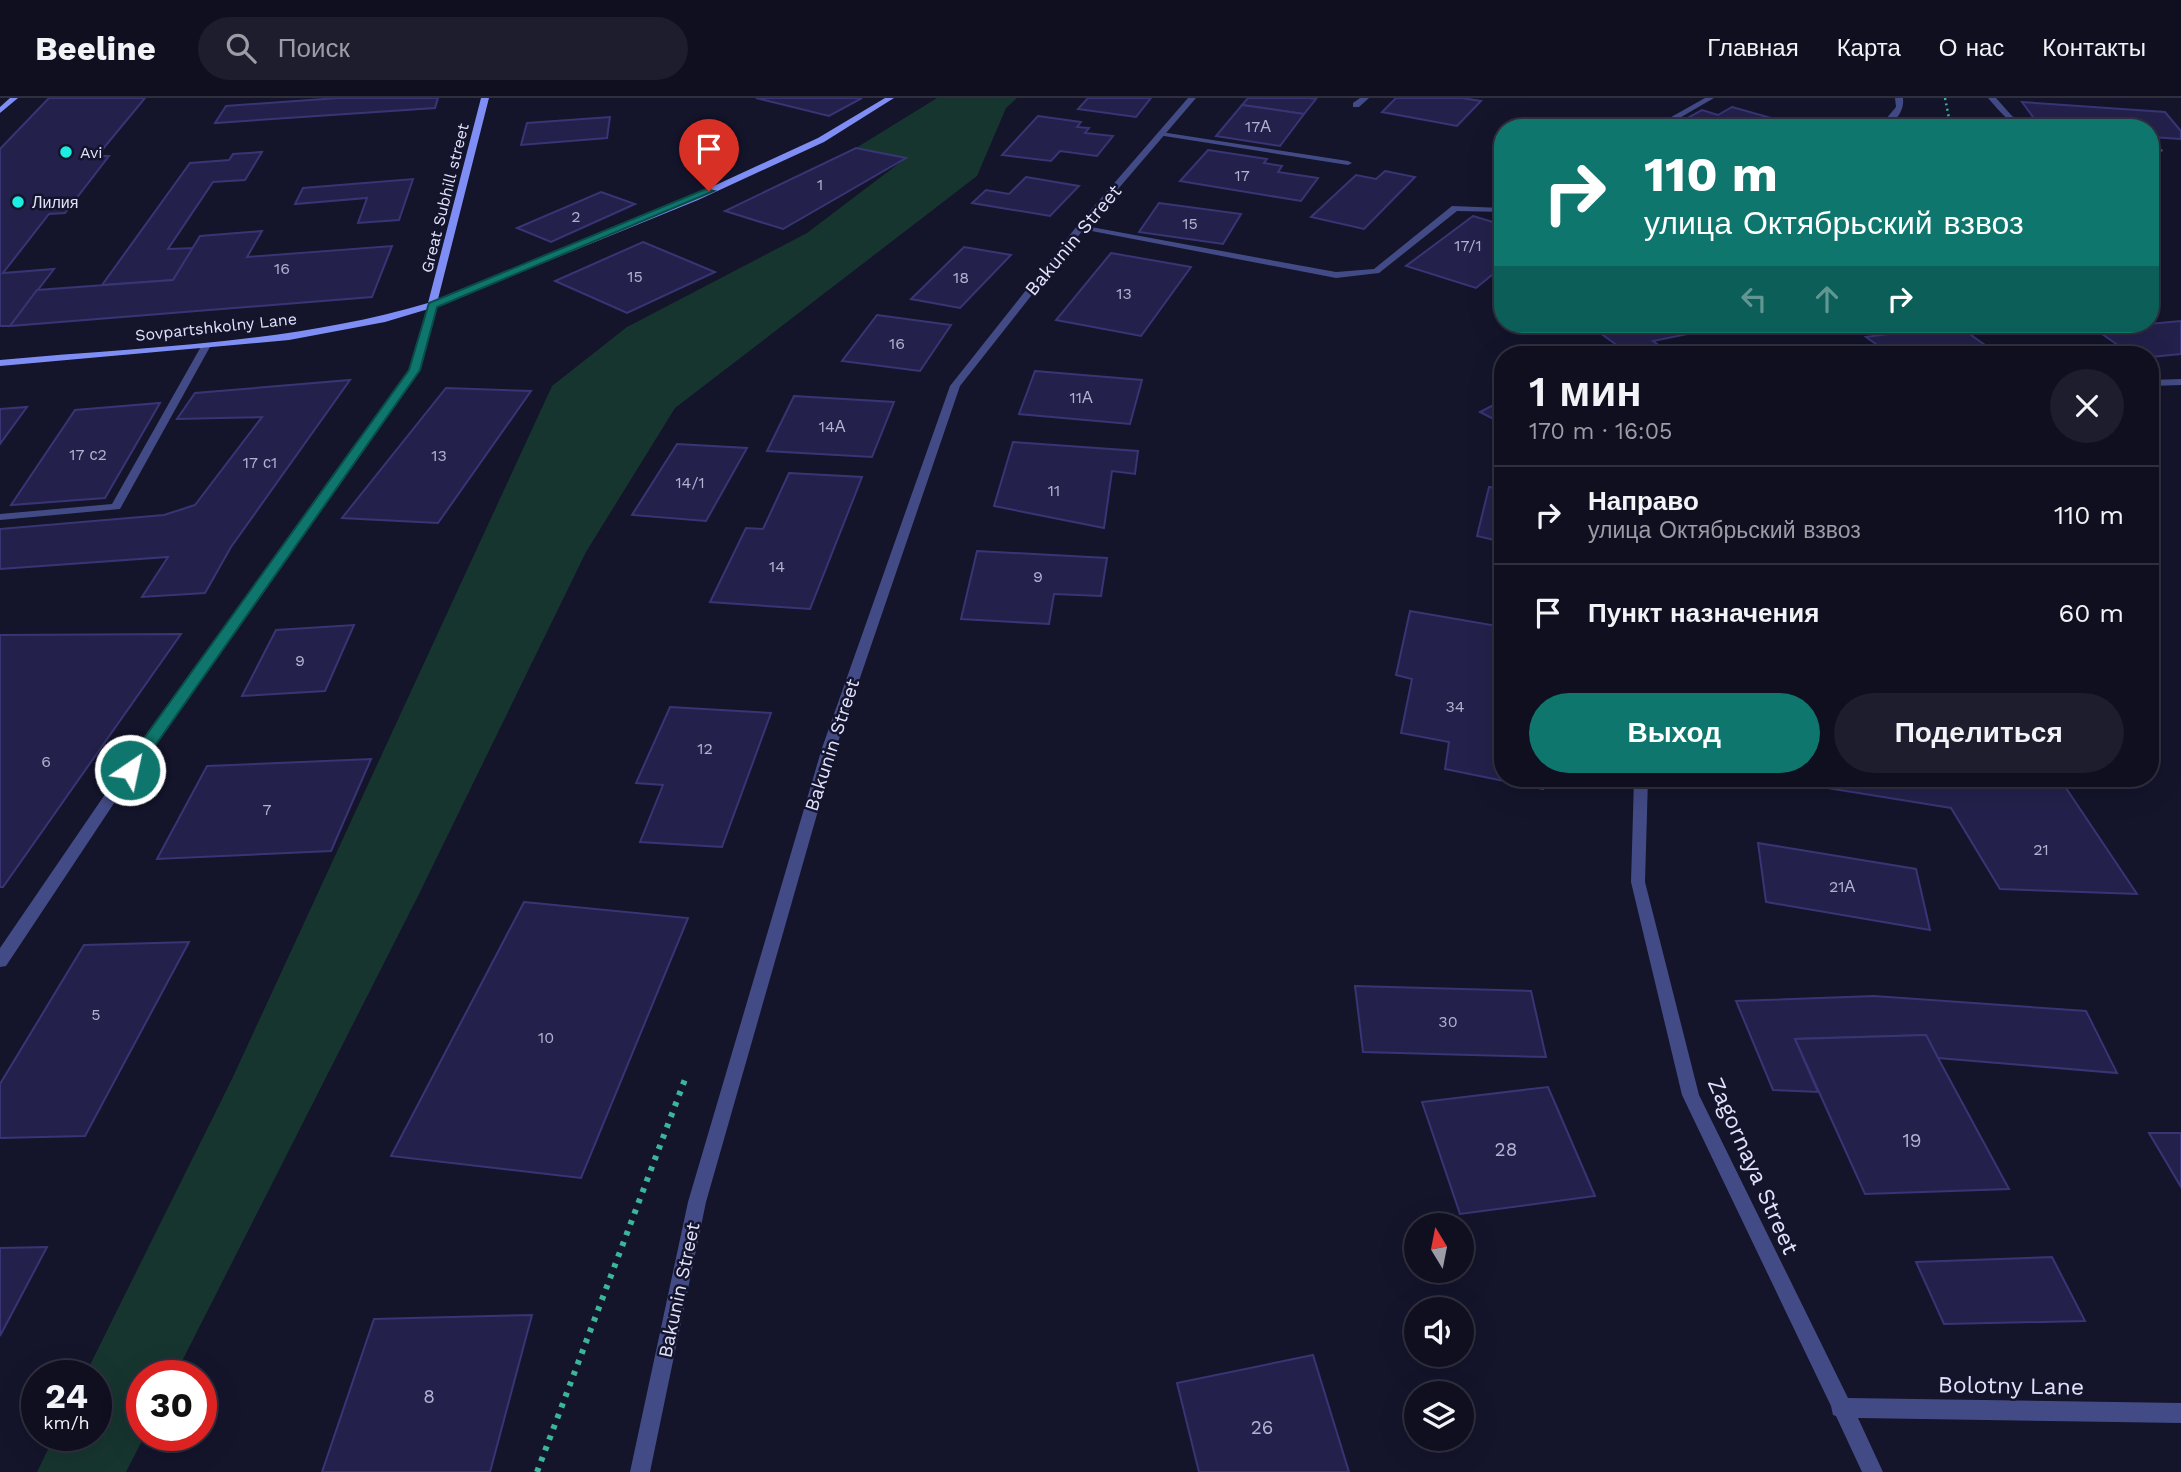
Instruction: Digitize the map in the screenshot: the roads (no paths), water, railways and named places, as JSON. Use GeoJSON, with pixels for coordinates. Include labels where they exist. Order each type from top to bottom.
{"type":"FeatureCollection","features":[{"type":"Feature","properties":{"kind":"street"},"geometry":{"type":"LineString","coordinates":[[0,111],[14,98]]}},
{"type":"Feature","properties":{"kind":"street","name":"Great Subhill street"},"geometry":{"type":"LineString","coordinates":[[432,305],[485,98]]}},
{"type":"Feature","properties":{"kind":"street","name":"Sovpartshkolny Lane"},"geometry":{"type":"LineString","coordinates":[[0,363],[289,337],[336,329],[432,305],[695,198],[821,139],[891,98]]}},
{"type":"Feature","properties":{"kind":"street","name":"Bakunin Street"},"geometry":{"type":"LineString","coordinates":[[640,1472],[698,1202],[829,748],[955,386],[1080,228],[1164,134],[1192,98]]}},
{"type":"Feature","properties":{"kind":"street"},"geometry":{"type":"LineString","coordinates":[[1356,105],[1365,98]]}},
{"type":"Feature","properties":{"kind":"street"},"geometry":{"type":"LineString","coordinates":[[1672,119],[1710,98]]}},
{"type":"Feature","properties":{"kind":"street"},"geometry":{"type":"LineString","coordinates":[[1890,119],[1900,107],[1899,98]]}},
{"type":"Feature","properties":{"kind":"street"},"geometry":{"type":"LineString","coordinates":[[1992,98],[2011,119]]}},
{"type":"Feature","properties":{"kind":"street"},"geometry":{"type":"LineString","coordinates":[[1164,134],[1348,163]]}},
{"type":"Feature","properties":{"kind":"street"},"geometry":{"type":"LineString","coordinates":[[1080,228],[1336,275],[1376,271],[1455,208],[1494,210]]}},
{"type":"Feature","properties":{"kind":"street"},"geometry":{"type":"LineString","coordinates":[[0,961],[144,749],[414,370],[432,305]]}},
{"type":"Feature","properties":{"kind":"street"},"geometry":{"type":"LineString","coordinates":[[0,517],[116,507],[206,345]]}},
{"type":"Feature","properties":{"kind":"street"},"geometry":{"type":"LineString","coordinates":[[2159,383],[2181,382]]}},
{"type":"Feature","properties":{"kind":"street","name":"Zagornaya Street"},"geometry":{"type":"LineString","coordinates":[[1641,787],[1638,882],[1691,1095],[1873,1472]]}},
{"type":"Feature","properties":{"kind":"street","name":"Bolotny Lane"},"geometry":{"type":"LineString","coordinates":[[1840,1408],[2181,1413]]}},
{"type":"Feature","properties":{"kind":"place","name":"Avi"},"geometry":{"type":"Point","coordinates":[66,152]}},
{"type":"Feature","properties":{"kind":"place","name":"Лилия"},"geometry":{"type":"Point","coordinates":[18,202]}}]}
